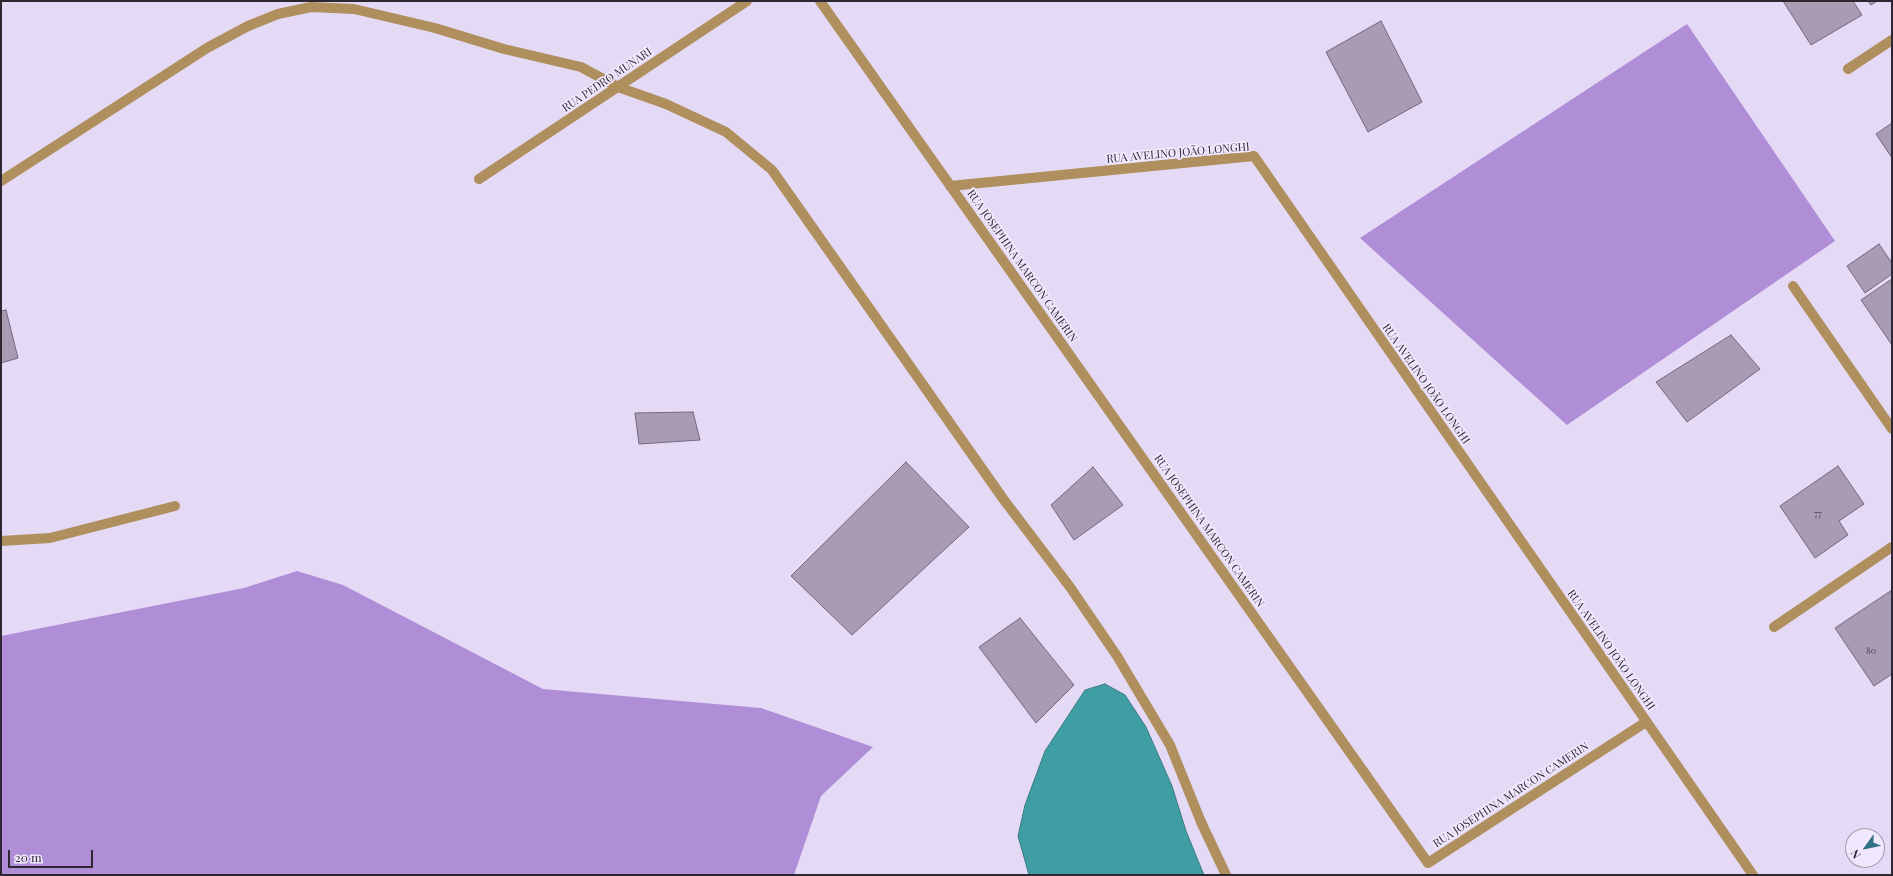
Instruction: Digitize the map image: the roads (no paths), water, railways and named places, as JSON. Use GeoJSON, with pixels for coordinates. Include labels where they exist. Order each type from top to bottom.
{"type":"FeatureCollection","features":[{"type":"Feature","properties":{"kind":"street","name":"RUA PEDRO MUNARI"},"geometry":{"type":"LineString","coordinates":[[479,179],[747,1]]}},
{"type":"Feature","properties":{"kind":"street","name":"RUA JOSEPHINA MARCON CAMERIN"},"geometry":{"type":"LineString","coordinates":[[820,1],[1428,863],[1646,722]]}},
{"type":"Feature","properties":{"kind":"street"},"geometry":{"type":"LineString","coordinates":[[1,181],[207,48],[248,26],[278,14],[326,4],[435,28],[504,49],[581,67],[618,88],[666,104],[726,132],[772,170],[1004,500],[1070,586],[1117,656],[1170,745],[1201,822],[1226,875]]}},
{"type":"Feature","properties":{"kind":"street"},"geometry":{"type":"LineString","coordinates":[[1848,69],[1892,40]]}},
{"type":"Feature","properties":{"kind":"street","name":"RUA AVELINO JOÃO LONGHI"},"geometry":{"type":"LineString","coordinates":[[950,186],[1254,156],[1753,875]]}},
{"type":"Feature","properties":{"kind":"street"},"geometry":{"type":"LineString","coordinates":[[1793,286],[1892,429]]}},
{"type":"Feature","properties":{"kind":"street"},"geometry":{"type":"LineString","coordinates":[[1,541],[50,538],[175,506]]}},
{"type":"Feature","properties":{"kind":"street"},"geometry":{"type":"LineString","coordinates":[[1774,627],[1892,547]]}}]}
